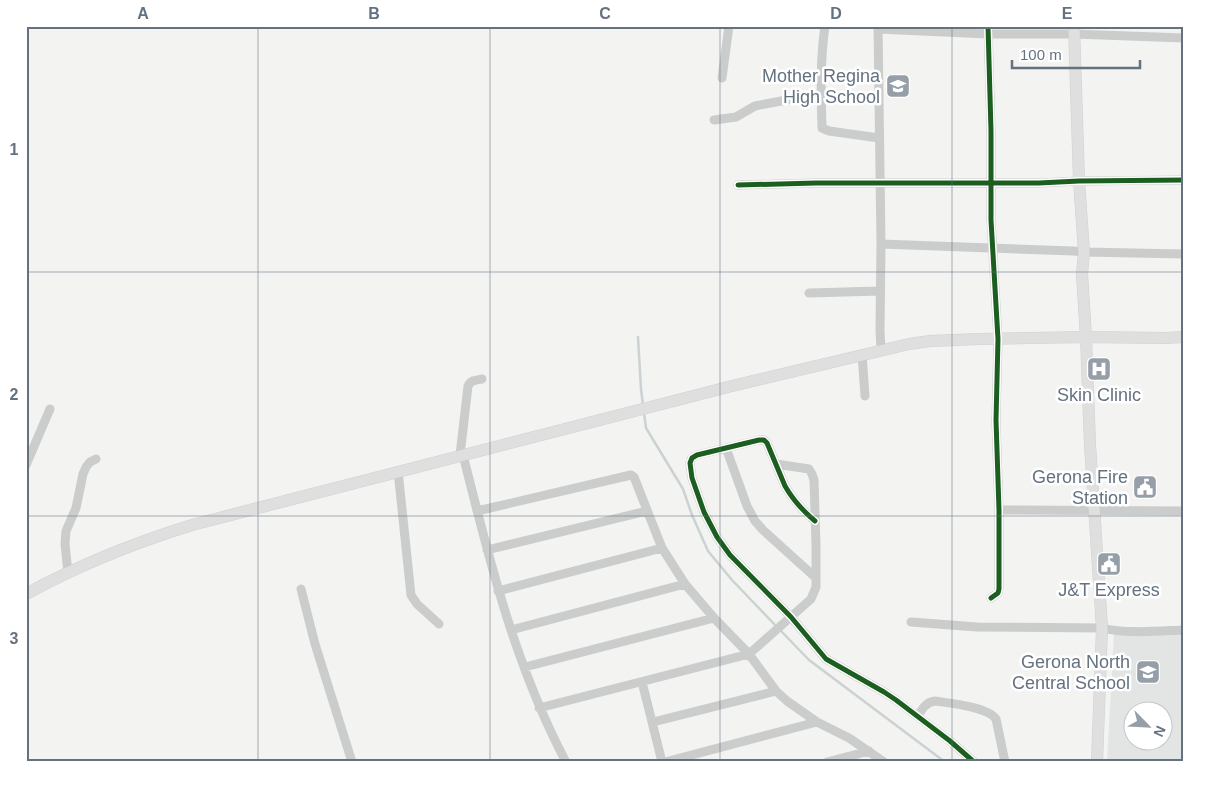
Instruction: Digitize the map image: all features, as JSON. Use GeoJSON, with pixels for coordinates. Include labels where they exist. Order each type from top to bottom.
{"type":"FeatureCollection","features":[{"type":"Feature","properties":{"kind":"main road"},"geometry":{"type":"LineString","coordinates":[[1074,30],[1084,252],[1082,274],[1102,628],[1097,762]]}},
{"type":"Feature","properties":{"kind":"main road"},"geometry":{"type":"LineString","coordinates":[[26,594],[86,564],[192,524],[862,354],[930,341],[1086,337],[1184,337]]}},
{"type":"Feature","properties":{"kind":"street"},"geometry":{"type":"LineString","coordinates":[[722,78],[729,26]]}},
{"type":"Feature","properties":{"kind":"street"},"geometry":{"type":"LineString","coordinates":[[825,26],[821,98],[822,128],[824,130],[879,138]]}},
{"type":"Feature","properties":{"kind":"street"},"geometry":{"type":"LineString","coordinates":[[881,350],[878,28],[1074,30],[1152,38],[1184,38]]}},
{"type":"Feature","properties":{"kind":"street"},"geometry":{"type":"LineString","coordinates":[[988,30],[992,248],[998,339],[996,420],[999,510],[999,589],[998,593],[991,598]]}},
{"type":"Feature","properties":{"kind":"street"},"geometry":{"type":"LineString","coordinates":[[714,120],[736,117],[749,108],[763,104],[797,98],[821,98]]}},
{"type":"Feature","properties":{"kind":"street"},"geometry":{"type":"LineString","coordinates":[[738,185],[991,184],[1184,180]]}},
{"type":"Feature","properties":{"kind":"street"},"geometry":{"type":"LineString","coordinates":[[880,244],[1184,254]]}},
{"type":"Feature","properties":{"kind":"street"},"geometry":{"type":"LineString","coordinates":[[809,293],[880,291]]}},
{"type":"Feature","properties":{"kind":"street"},"geometry":{"type":"LineString","coordinates":[[862,354],[864,396]]}},
{"type":"Feature","properties":{"kind":"street"},"geometry":{"type":"LineString","coordinates":[[482,379],[473,380],[468,386],[461,455],[498,591],[511,630],[539,708],[566,762]]}},
{"type":"Feature","properties":{"kind":"street"},"geometry":{"type":"LineString","coordinates":[[26,465],[50,409]]}},
{"type":"Feature","properties":{"kind":"street"},"geometry":{"type":"LineString","coordinates":[[815,522],[789,493],[764,440],[696,455],[692,458],[690,463],[692,478],[704,512],[717,538],[788,620],[829,662],[884,692],[918,716],[974,762]]}},
{"type":"Feature","properties":{"kind":"street"},"geometry":{"type":"LineString","coordinates":[[726,448],[747,506],[755,521],[816,578]]}},
{"type":"Feature","properties":{"kind":"street"},"geometry":{"type":"LineString","coordinates":[[68,573],[65,544],[66,531],[76,508],[83,474],[90,462],[96,459]]}},
{"type":"Feature","properties":{"kind":"street"},"geometry":{"type":"LineString","coordinates":[[539,708],[749,654],[813,596],[816,588],[814,480],[808,469],[776,464]]}},
{"type":"Feature","properties":{"kind":"street"},"geometry":{"type":"LineString","coordinates":[[398,471],[411,595],[417,604],[439,624]]}},
{"type":"Feature","properties":{"kind":"street"},"geometry":{"type":"LineString","coordinates":[[477,511],[631,475],[634,477],[662,548],[685,584],[714,618],[749,654],[776,691],[817,722],[848,738],[884,762]]}},
{"type":"Feature","properties":{"kind":"street"},"geometry":{"type":"LineString","coordinates":[[999,510],[1184,511]]}},
{"type":"Feature","properties":{"kind":"street"},"geometry":{"type":"LineString","coordinates":[[488,550],[647,511]]}},
{"type":"Feature","properties":{"kind":"street"},"geometry":{"type":"LineString","coordinates":[[498,591],[662,548]]}},
{"type":"Feature","properties":{"kind":"street"},"geometry":{"type":"LineString","coordinates":[[511,630],[685,584]]}},
{"type":"Feature","properties":{"kind":"street"},"geometry":{"type":"LineString","coordinates":[[301,589],[315,644],[352,762]]}},
{"type":"Feature","properties":{"kind":"street"},"geometry":{"type":"LineString","coordinates":[[525,668],[714,618]]}},
{"type":"Feature","properties":{"kind":"street"},"geometry":{"type":"LineString","coordinates":[[911,622],[977,627],[1184,630]]}},
{"type":"Feature","properties":{"kind":"street"},"geometry":{"type":"LineString","coordinates":[[642,682],[664,762],[817,722]]}},
{"type":"Feature","properties":{"kind":"street"},"geometry":{"type":"LineString","coordinates":[[653,722],[776,691]]}},
{"type":"Feature","properties":{"kind":"street"},"geometry":{"type":"LineString","coordinates":[[918,716],[925,706],[932,701],[956,704],[992,714],[996,718],[1005,762]]}},
{"type":"Feature","properties":{"kind":"street"},"geometry":{"type":"LineString","coordinates":[[828,762],[869,751]]}},
{"type":"Feature","properties":{"kind":"shaded area","name":"Gerona North Central School"},"geometry":{"type":"Polygon","coordinates":[[[1114,634],[1184,634],[1184,762],[1107,762],[1114,634]]]}},
{"type":"Feature","properties":{"kind":"waterway"},"geometry":{"type":"LineString","coordinates":[[638,337],[643,405]]}},
{"type":"Feature","properties":{"kind":"waterway"},"geometry":{"type":"LineString","coordinates":[[644,413],[646,428],[683,489],[708,551],[732,580],[776,626]]}},
{"type":"Feature","properties":{"kind":"waterway"},"geometry":{"type":"LineString","coordinates":[[780,630],[809,660],[945,762]]}},
{"type":"Feature","properties":{"kind":"cycle path"},"geometry":{"type":"LineString","coordinates":[[988,26],[991,220],[998,339],[996,420],[999,510],[999,589],[998,593],[991,598]]}},
{"type":"Feature","properties":{"kind":"cycle path"},"geometry":{"type":"LineString","coordinates":[[738,185],[1184,180]]}},
{"type":"Feature","properties":{"kind":"cycle path"},"geometry":{"type":"LineString","coordinates":[[815,521],[798,505],[788,491],[764,440],[697,455],[692,458],[690,463],[692,478],[704,512],[717,537],[730,555],[791,617],[826,659],[896,700],[950,741],[974,762]]}},
{"type":"Feature","properties":{"kind":"place","name":"Mother Regina High School"},"geometry":{"type":"Point","coordinates":[898,86]}},
{"type":"Feature","properties":{"kind":"place","name":"Skin Clinic"},"geometry":{"type":"Point","coordinates":[1099,369]}},
{"type":"Feature","properties":{"kind":"place","name":"Gerona Fire Station"},"geometry":{"type":"Point","coordinates":[1145,487]}},
{"type":"Feature","properties":{"kind":"place","name":"J&T Express"},"geometry":{"type":"Point","coordinates":[1109,564]}},
{"type":"Feature","properties":{"kind":"place","name":"Gerona North Central School"},"geometry":{"type":"Point","coordinates":[1148,672]}}]}
